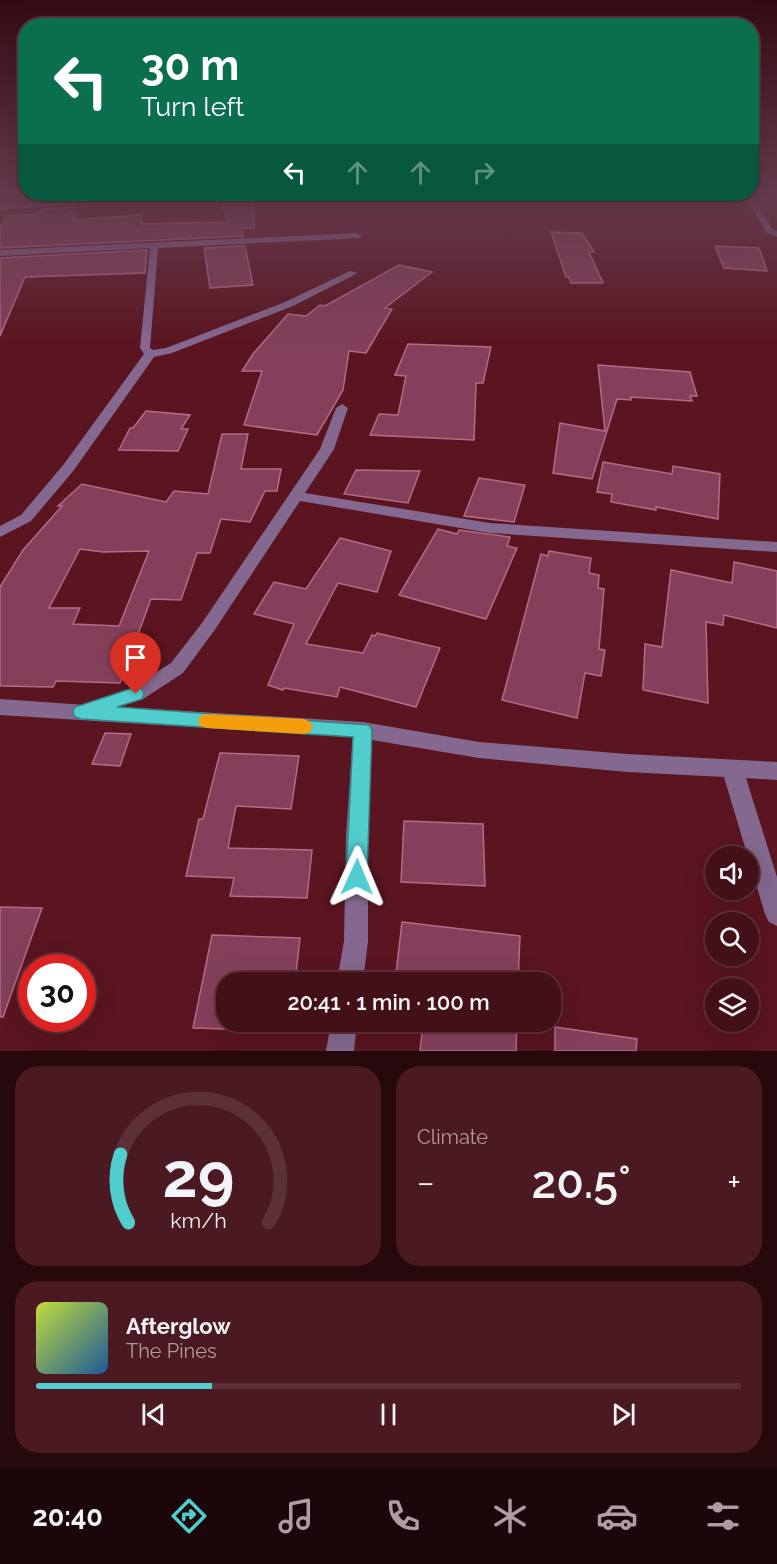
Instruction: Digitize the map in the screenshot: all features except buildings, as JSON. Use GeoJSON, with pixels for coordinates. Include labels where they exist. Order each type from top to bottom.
{"type":"FeatureCollection","features":[{"type":"Feature","properties":{"kind":"street"},"geometry":{"type":"LineString","coordinates":[[0,253],[172,246]]}},
{"type":"Feature","properties":{"kind":"street"},"geometry":{"type":"LineString","coordinates":[[150,354],[145,348],[154,247]]}},
{"type":"Feature","properties":{"kind":"street"},"geometry":{"type":"LineString","coordinates":[[0,532],[26,518],[69,467],[150,354],[168,351],[289,304],[353,273]]}},
{"type":"Feature","properties":{"kind":"street"},"geometry":{"type":"LineString","coordinates":[[81,712],[136,694],[177,668],[208,627],[327,449],[342,408]]}},
{"type":"Feature","properties":{"kind":"street"},"geometry":{"type":"LineString","coordinates":[[297,496],[490,528],[777,547]]}},
{"type":"Feature","properties":{"kind":"street"},"geometry":{"type":"LineString","coordinates":[[0,707],[363,730],[479,750],[627,763],[777,771]]}},
{"type":"Feature","properties":{"kind":"street"},"geometry":{"type":"LineString","coordinates":[[351,972],[356,941],[357,835],[363,730]]}},
{"type":"Feature","properties":{"kind":"street"},"geometry":{"type":"LineString","coordinates":[[732,768],[777,914]]}},
{"type":"Feature","properties":{"kind":"street"},"geometry":{"type":"LineString","coordinates":[[340,1051],[343,1032]]}},
{"type":"Feature","properties":{"kind":"slow traffic"},"geometry":{"type":"LineString","coordinates":[[207,721],[304,727]]}},
{"type":"Feature","properties":{"kind":"route"},"geometry":{"type":"LineString","coordinates":[[136,694],[81,712],[363,730],[357,877]]}}]}
